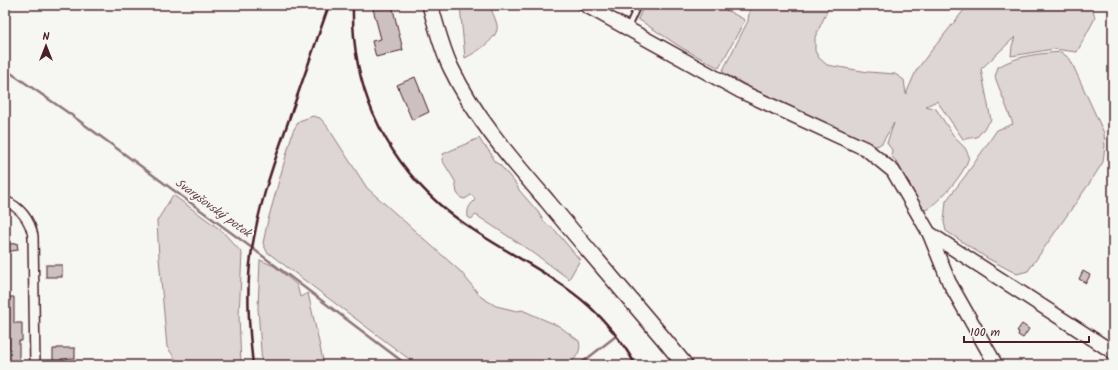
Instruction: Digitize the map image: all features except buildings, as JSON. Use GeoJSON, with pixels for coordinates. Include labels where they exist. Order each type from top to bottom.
{"type":"FeatureCollection","features":[{"type":"Feature","properties":{"kind":"main road"},"geometry":{"type":"LineString","coordinates":[[430,5],[450,67],[487,128],[516,165],[685,365]]}},
{"type":"Feature","properties":{"kind":"street"},"geometry":{"type":"LineString","coordinates":[[586,5],[740,91],[866,149],[893,171],[929,233],[949,282],[996,365]]}},
{"type":"Feature","properties":{"kind":"street"},"geometry":{"type":"LineString","coordinates":[[5,201],[15,206],[22,212],[32,228],[35,365]]}},
{"type":"Feature","properties":{"kind":"street"},"geometry":{"type":"LineString","coordinates":[[929,233],[1113,352]]}},
{"type":"Feature","properties":{"kind":"lane"},"geometry":{"type":"LineString","coordinates":[[628,28],[638,5]]}},
{"type":"Feature","properties":{"kind":"shaded area"},"geometry":{"type":"Polygon","coordinates":[[[460,5],[512,5],[504,9],[491,9],[497,25],[495,35],[475,53],[465,58],[460,5]]]}},
{"type":"Feature","properties":{"kind":"shaded area"},"geometry":{"type":"Polygon","coordinates":[[[644,5],[717,5],[745,20],[719,68],[682,48],[638,19],[644,5]]]}},
{"type":"Feature","properties":{"kind":"shaded area"},"geometry":{"type":"Polygon","coordinates":[[[750,5],[830,5],[815,37],[815,51],[819,58],[827,65],[868,72],[895,74],[904,80],[906,94],[916,71],[968,5],[1083,5],[1092,6],[1095,18],[1077,52],[1054,49],[1011,56],[1015,37],[981,69],[991,120],[977,137],[963,139],[937,101],[926,106],[936,109],[955,138],[965,148],[969,156],[967,163],[952,186],[939,200],[926,210],[923,209],[897,162],[891,156],[892,150],[887,143],[894,123],[882,143],[877,146],[871,145],[837,128],[785,106],[722,72],[748,21],[750,5]]]}},
{"type":"Feature","properties":{"kind":"shaded area"},"geometry":{"type":"Polygon","coordinates":[[[1061,52],[1070,59],[1104,133],[1105,146],[1103,162],[1028,271],[1017,274],[987,258],[946,231],[944,222],[946,201],[997,130],[1013,124],[995,77],[998,67],[1013,60],[1036,54],[1061,52]]]}},
{"type":"Feature","properties":{"kind":"shaded area"},"geometry":{"type":"Polygon","coordinates":[[[313,116],[320,118],[327,126],[367,188],[461,272],[481,297],[496,306],[517,311],[522,310],[559,326],[579,341],[579,351],[570,365],[417,365],[267,252],[263,243],[293,131],[299,121],[313,116]]]}},
{"type":"Feature","properties":{"kind":"shaded area"},"geometry":{"type":"Polygon","coordinates":[[[479,138],[492,155],[495,162],[500,165],[516,184],[545,223],[554,229],[580,260],[569,279],[535,254],[476,215],[471,219],[468,217],[468,210],[475,200],[474,197],[471,195],[465,199],[461,198],[457,193],[455,181],[442,160],[443,154],[479,138]]]}},
{"type":"Feature","properties":{"kind":"shaded area"},"geometry":{"type":"Polygon","coordinates":[[[173,195],[221,230],[242,253],[239,315],[241,365],[180,365],[167,347],[157,221],[173,195]]]}},
{"type":"Feature","properties":{"kind":"shaded area"},"geometry":{"type":"Polygon","coordinates":[[[260,260],[274,266],[297,285],[300,297],[308,293],[324,365],[262,365],[258,308],[260,260]]]}},
{"type":"Feature","properties":{"kind":"waterway","name":"Svaryšovský potok"},"geometry":{"type":"LineString","coordinates":[[5,69],[70,114],[252,248],[407,365]]}},
{"type":"Feature","properties":{"kind":"waterway"},"geometry":{"type":"LineString","coordinates":[[579,365],[616,336]]}},
{"type":"Feature","properties":{"kind":"railway"},"geometry":{"type":"LineString","coordinates":[[253,365],[248,297],[249,270],[257,223],[276,157],[329,5]]}},
{"type":"Feature","properties":{"kind":"railway"},"geometry":{"type":"LineString","coordinates":[[353,5],[357,62],[364,89],[386,139],[401,162],[419,184],[452,215],[470,228],[562,285],[589,306],[603,319],[615,334],[636,365]]}}]}
